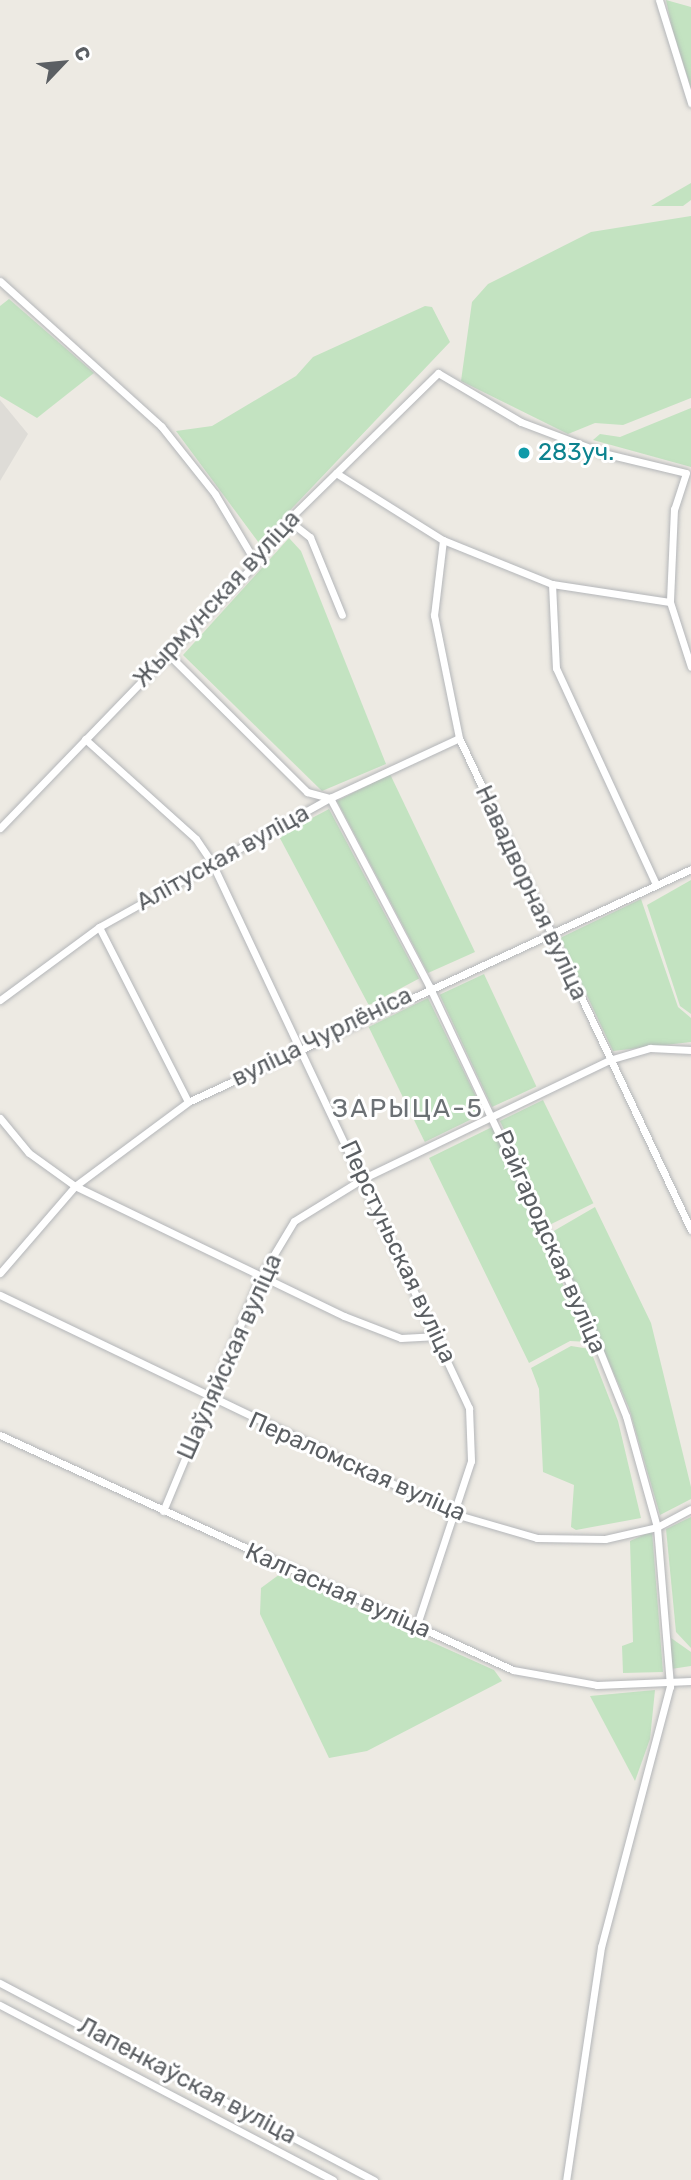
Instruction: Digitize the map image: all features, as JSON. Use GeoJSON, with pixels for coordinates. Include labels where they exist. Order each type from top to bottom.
{"type":"FeatureCollection","features":[{"type":"Feature","properties":{"kind":"street"},"geometry":{"type":"LineString","coordinates":[[659,0],[691,103]]}},
{"type":"Feature","properties":{"kind":"street"},"geometry":{"type":"LineString","coordinates":[[0,281],[161,426],[215,494],[256,563]]}},
{"type":"Feature","properties":{"kind":"street","name":"Жырмунская вуліца"},"geometry":{"type":"LineString","coordinates":[[0,828],[256,563],[288,520],[438,373],[521,422],[603,453],[686,473],[674,509],[670,602]]}},
{"type":"Feature","properties":{"kind":"street"},"geometry":{"type":"LineString","coordinates":[[336,472],[443,540],[552,584],[670,602],[691,667]]}},
{"type":"Feature","properties":{"kind":"street"},"geometry":{"type":"LineString","coordinates":[[288,520],[310,537],[342,615]]}},
{"type":"Feature","properties":{"kind":"street","name":"Навадворная вуліца"},"geometry":{"type":"LineString","coordinates":[[443,540],[434,615],[459,738],[691,1230]]}},
{"type":"Feature","properties":{"kind":"street"},"geometry":{"type":"LineString","coordinates":[[552,584],[556,668],[656,884]]}},
{"type":"Feature","properties":{"kind":"street"},"geometry":{"type":"LineString","coordinates":[[168,654],[307,792],[330,798]]}},
{"type":"Feature","properties":{"kind":"street","name":"Алітуская вуліца"},"geometry":{"type":"LineString","coordinates":[[0,1000],[99,927],[330,798],[459,738]]}},
{"type":"Feature","properties":{"kind":"street","name":"Перстуньская вуліца"},"geometry":{"type":"LineString","coordinates":[[85,739],[196,839],[212,863],[303,1047],[469,1408],[471,1461],[458,1515],[416,1627]]}},
{"type":"Feature","properties":{"kind":"street","name":"Райгародская вуліца"},"geometry":{"type":"LineString","coordinates":[[330,798],[429,986],[492,1117],[626,1416],[657,1527],[670,1686],[601,1947],[566,2180]]}},
{"type":"Feature","properties":{"kind":"street","name":"вуліца Чурлёніса"},"geometry":{"type":"LineString","coordinates":[[0,1273],[75,1186],[188,1102],[548,930],[691,869]]}},
{"type":"Feature","properties":{"kind":"street"},"geometry":{"type":"LineString","coordinates":[[99,927],[188,1102]]}},
{"type":"Feature","properties":{"kind":"street","name":"Шаўляйская вуліца"},"geometry":{"type":"LineString","coordinates":[[163,1511],[261,1276],[293,1221],[364,1178],[609,1060],[650,1048],[691,1050]]}},
{"type":"Feature","properties":{"kind":"street"},"geometry":{"type":"LineString","coordinates":[[0,1118],[29,1153],[75,1186],[261,1276],[401,1338],[438,1336]]}},
{"type":"Feature","properties":{"kind":"street","name":"Пераломская вуліца"},"geometry":{"type":"LineString","coordinates":[[0,1294],[209,1400],[458,1515],[537,1538],[605,1539],[657,1527],[691,1509]]}},
{"type":"Feature","properties":{"kind":"street","name":"Калгасная вуліца"},"geometry":{"type":"LineString","coordinates":[[0,1436],[513,1670],[597,1685],[670,1686],[691,1681]]}},
{"type":"Feature","properties":{"kind":"street","name":"Лапенкаўская вуліца"},"geometry":{"type":"LineString","coordinates":[[0,1983],[374,2180]]}},
{"type":"Feature","properties":{"kind":"street","name":"Лапенкаўская вуліца"},"geometry":{"type":"LineString","coordinates":[[0,2005],[333,2180]]}},
{"type":"Feature","properties":{"kind":"shaded area"},"geometry":{"type":"Polygon","coordinates":[[[0,400],[28,434],[0,481],[0,400]]]}},
{"type":"Feature","properties":{"kind":"green space"},"geometry":{"type":"Polygon","coordinates":[[[666,0],[691,7],[691,88],[672,28],[666,0]]]}},
{"type":"Feature","properties":{"kind":"green space"},"geometry":{"type":"Polygon","coordinates":[[[691,183],[691,200],[683,206],[651,206],[691,183]]]}},
{"type":"Feature","properties":{"kind":"green space"},"geometry":{"type":"Polygon","coordinates":[[[691,216],[691,398],[623,425],[595,423],[568,434],[461,381],[472,302],[488,284],[591,232],[691,216]]]}},
{"type":"Feature","properties":{"kind":"green space"},"geometry":{"type":"Polygon","coordinates":[[[9,299],[94,373],[37,418],[0,396],[0,306],[9,299]]]}},
{"type":"Feature","properties":{"kind":"green space"},"geometry":{"type":"Polygon","coordinates":[[[425,306],[432,307],[450,342],[259,543],[176,431],[212,426],[296,376],[313,357],[425,306]]]}},
{"type":"Feature","properties":{"kind":"green space"},"geometry":{"type":"Polygon","coordinates":[[[691,408],[691,467],[593,440],[600,434],[620,437],[691,408]]]}},
{"type":"Feature","properties":{"kind":"green space"},"geometry":{"type":"Polygon","coordinates":[[[289,538],[301,551],[386,764],[322,791],[183,655],[289,538]]]}},
{"type":"Feature","properties":{"kind":"green space"},"geometry":{"type":"Polygon","coordinates":[[[390,774],[475,952],[428,973],[337,801],[390,774]]]}},
{"type":"Feature","properties":{"kind":"green space"},"geometry":{"type":"Polygon","coordinates":[[[329,809],[419,979],[369,1005],[279,836],[329,809]]]}},
{"type":"Feature","properties":{"kind":"green space"},"geometry":{"type":"Polygon","coordinates":[[[691,880],[691,1014],[680,1006],[647,905],[691,880]]]}},
{"type":"Feature","properties":{"kind":"green space"},"geometry":{"type":"Polygon","coordinates":[[[641,899],[678,1007],[691,1018],[691,1042],[613,1051],[560,938],[641,899]]]}},
{"type":"Feature","properties":{"kind":"green space"},"geometry":{"type":"Polygon","coordinates":[[[484,974],[536,1086],[492,1107],[440,995],[484,974]]]}},
{"type":"Feature","properties":{"kind":"green space"},"geometry":{"type":"Polygon","coordinates":[[[428,998],[484,1113],[425,1142],[369,1027],[428,998]]]}},
{"type":"Feature","properties":{"kind":"green space"},"geometry":{"type":"Polygon","coordinates":[[[543,1100],[593,1203],[550,1224],[500,1121],[543,1100]]]}},
{"type":"Feature","properties":{"kind":"green space"},"geometry":{"type":"Polygon","coordinates":[[[492,1127],[589,1342],[570,1341],[529,1363],[429,1158],[492,1127]]]}},
{"type":"Feature","properties":{"kind":"green space"},"geometry":{"type":"Polygon","coordinates":[[[595,1207],[651,1323],[691,1487],[691,1499],[660,1515],[629,1408],[552,1232],[595,1207]]]}},
{"type":"Feature","properties":{"kind":"green space"},"geometry":{"type":"Polygon","coordinates":[[[571,1346],[590,1349],[618,1421],[641,1518],[576,1530],[571,1527],[574,1485],[543,1472],[539,1389],[531,1368],[571,1346]]]}},
{"type":"Feature","properties":{"kind":"green space"},"geometry":{"type":"Polygon","coordinates":[[[691,1517],[691,1648],[676,1632],[666,1529],[691,1517]]]}},
{"type":"Feature","properties":{"kind":"green space"},"geometry":{"type":"Polygon","coordinates":[[[652,1531],[663,1672],[623,1673],[622,1646],[633,1642],[630,1541],[652,1531]]]}},
{"type":"Feature","properties":{"kind":"green space"},"geometry":{"type":"Polygon","coordinates":[[[280,1574],[494,1670],[502,1681],[367,1751],[329,1758],[260,1614],[261,1588],[280,1574]]]}},
{"type":"Feature","properties":{"kind":"green space"},"geometry":{"type":"Polygon","coordinates":[[[671,1638],[691,1652],[691,1666],[671,1669],[671,1638]]]}},
{"type":"Feature","properties":{"kind":"green space"},"geometry":{"type":"Polygon","coordinates":[[[655,1690],[650,1739],[635,1781],[590,1696],[655,1690]]]}},
{"type":"Feature","properties":{"kind":"place","name":"283уч."},"geometry":{"type":"Point","coordinates":[524,453]}},
{"type":"Feature","properties":{"kind":"district","name":"ЗАРЫЦА-5"},"geometry":{"type":"Point","coordinates":[408,1109]}}]}
